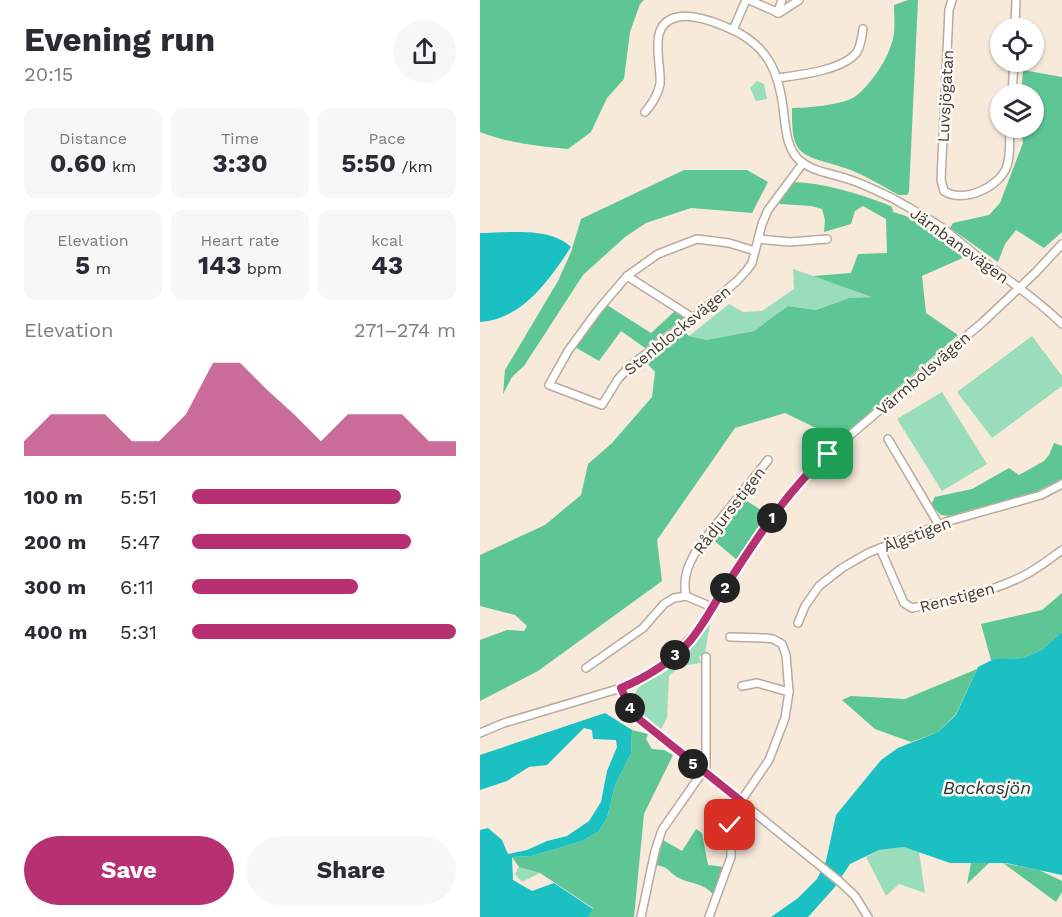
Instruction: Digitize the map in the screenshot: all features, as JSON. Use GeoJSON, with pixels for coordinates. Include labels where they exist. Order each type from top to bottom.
{"type":"FeatureCollection","features":[{"type":"Feature","properties":{"kind":"street"},"geometry":{"type":"LineString","coordinates":[[733,30],[747,0],[777,13],[784,12],[799,0]]}},
{"type":"Feature","properties":{"kind":"street"},"geometry":{"type":"LineString","coordinates":[[777,13],[783,0]]}},
{"type":"Feature","properties":{"kind":"street","name":"Luvsjögatan"},"geometry":{"type":"LineString","coordinates":[[952,0],[949,10],[941,180],[945,192],[952,195],[978,194],[1004,172],[1008,162],[1009,138]]}},
{"type":"Feature","properties":{"kind":"street"},"geometry":{"type":"LineString","coordinates":[[1015,18],[1016,0]]}},
{"type":"Feature","properties":{"kind":"street"},"geometry":{"type":"LineString","coordinates":[[645,112],[655,98],[660,83],[658,39],[664,23],[679,16],[708,20],[733,30],[759,48],[766,56],[778,78],[789,143],[795,155],[803,163]]}},
{"type":"Feature","properties":{"kind":"street"},"geometry":{"type":"LineString","coordinates":[[778,78],[820,70],[846,61],[860,47],[863,29]]}},
{"type":"Feature","properties":{"kind":"street","name":"Stenblocksvägen"},"geometry":{"type":"LineString","coordinates":[[755,251],[729,243],[697,238],[658,254],[627,276],[583,328],[549,385],[602,405],[630,366],[693,318],[744,274],[752,263],[768,210],[803,163]]}},
{"type":"Feature","properties":{"kind":"street","name":"Järnbanevägen"},"geometry":{"type":"LineString","coordinates":[[803,163],[863,184],[925,217],[947,231],[1019,287],[1062,324]]}},
{"type":"Feature","properties":{"kind":"street"},"geometry":{"type":"LineString","coordinates":[[759,239],[790,242],[827,239]]}},
{"type":"Feature","properties":{"kind":"street","name":"Värmbolsvägen"},"geometry":{"type":"LineString","coordinates":[[480,733],[504,723],[621,688],[647,676],[671,659],[696,632],[765,528],[801,480],[828,454],[974,330],[1062,244]]}},
{"type":"Feature","properties":{"kind":"street"},"geometry":{"type":"LineString","coordinates":[[627,276],[693,318]]}},
{"type":"Feature","properties":{"kind":"street"},"geometry":{"type":"LineString","coordinates":[[888,439],[939,525]]}},
{"type":"Feature","properties":{"kind":"street","name":"Rådjursstigen"},"geometry":{"type":"LineString","coordinates":[[686,596],[684,582],[691,559],[768,460]]}},
{"type":"Feature","properties":{"kind":"street","name":"Älgstigen"},"geometry":{"type":"LineString","coordinates":[[798,623],[813,593],[825,579],[854,561],[880,548],[964,516],[1033,498],[1061,487]]}},
{"type":"Feature","properties":{"kind":"street","name":"Renstigen"},"geometry":{"type":"LineString","coordinates":[[880,548],[904,603],[912,608],[972,595],[1020,578],[1062,550]]}},
{"type":"Feature","properties":{"kind":"street"},"geometry":{"type":"LineString","coordinates":[[586,668],[643,628],[669,600],[686,596],[712,607]]}},
{"type":"Feature","properties":{"kind":"street"},"geometry":{"type":"LineString","coordinates":[[709,917],[731,857],[730,817],[769,760],[785,718],[789,692],[786,655],[782,644],[773,639],[730,637]]}},
{"type":"Feature","properties":{"kind":"street"},"geometry":{"type":"LineString","coordinates":[[641,917],[655,851],[662,831],[707,764],[706,657]]}},
{"type":"Feature","properties":{"kind":"street"},"geometry":{"type":"LineString","coordinates":[[742,686],[757,683],[789,692]]}},
{"type":"Feature","properties":{"kind":"street"},"geometry":{"type":"LineString","coordinates":[[621,688],[630,708],[640,720],[839,881],[855,896],[868,917]]}},
{"type":"Feature","properties":{"kind":"green space"},"geometry":{"type":"Polygon","coordinates":[[[480,0],[644,0],[640,4],[630,32],[624,79],[607,98],[591,132],[568,149],[512,141],[480,132],[480,0]]]}},
{"type":"Feature","properties":{"kind":"green space"},"geometry":{"type":"Polygon","coordinates":[[[908,0],[918,0],[909,192],[907,195],[899,195],[859,173],[818,160],[802,152],[794,137],[792,108],[834,104],[856,96],[875,76],[889,50],[894,33],[894,5],[908,0]]]}},
{"type":"Feature","properties":{"kind":"green space"},"geometry":{"type":"Polygon","coordinates":[[[1023,72],[1062,77],[1062,232],[1044,248],[1016,230],[1005,244],[998,262],[950,228],[953,223],[989,215],[1000,203],[1023,143],[1022,138],[1044,138],[1044,84],[1022,84],[1023,72]]]}},
{"type":"Feature","properties":{"kind":"green space"},"geometry":{"type":"Polygon","coordinates":[[[757,81],[764,84],[767,99],[756,101],[750,88],[757,81]]]}},
{"type":"Feature","properties":{"kind":"green space"},"geometry":{"type":"Polygon","coordinates":[[[684,170],[747,170],[768,182],[752,213],[691,208],[646,223],[625,237],[583,275],[524,366],[512,377],[503,394],[505,370],[558,281],[571,252],[581,219],[684,170]]]}},
{"type":"Feature","properties":{"kind":"green space"},"geometry":{"type":"Polygon","coordinates":[[[792,182],[840,189],[886,204],[892,207],[893,212],[913,219],[932,230],[965,257],[922,276],[926,313],[958,335],[839,439],[785,413],[735,428],[657,540],[662,581],[538,671],[480,701],[480,640],[507,630],[524,631],[527,626],[515,615],[480,606],[480,555],[545,525],[581,495],[588,464],[612,443],[652,397],[655,372],[644,360],[683,330],[689,336],[706,340],[754,331],[788,306],[816,310],[849,298],[872,297],[813,276],[851,273],[858,254],[887,253],[886,219],[863,206],[855,211],[851,224],[824,232],[825,220],[822,209],[780,204],[778,200],[792,182]]]}},
{"type":"Feature","properties":{"kind":"green space"},"geometry":{"type":"Polygon","coordinates":[[[793,269],[874,297],[849,298],[816,310],[788,306],[754,331],[706,340],[689,336],[729,304],[743,312],[762,311],[794,289],[793,269]]]}},
{"type":"Feature","properties":{"kind":"green space"},"geometry":{"type":"Polygon","coordinates":[[[607,305],[651,333],[675,311],[684,318],[645,348],[621,331],[599,361],[575,347],[607,305]]]}},
{"type":"Feature","properties":{"kind":"green space"},"geometry":{"type":"Polygon","coordinates":[[[1032,336],[1062,376],[1062,386],[992,438],[957,392],[1032,336]]]}},
{"type":"Feature","properties":{"kind":"green space"},"geometry":{"type":"Polygon","coordinates":[[[942,392],[987,464],[942,491],[897,419],[942,392]]]}},
{"type":"Feature","properties":{"kind":"green space"},"geometry":{"type":"Polygon","coordinates":[[[1054,443],[1062,446],[1062,479],[1035,492],[949,516],[941,515],[931,505],[935,497],[972,489],[1009,468],[1019,475],[1044,461],[1054,443]]]}},
{"type":"Feature","properties":{"kind":"green space"},"geometry":{"type":"Polygon","coordinates":[[[742,498],[769,515],[737,560],[711,538],[742,498]]]}},
{"type":"Feature","properties":{"kind":"green space"},"geometry":{"type":"Polygon","coordinates":[[[1062,593],[1062,632],[1043,649],[1024,658],[991,660],[981,624],[1042,610],[1062,593]]]}},
{"type":"Feature","properties":{"kind":"green space"},"geometry":{"type":"Polygon","coordinates":[[[710,624],[705,653],[699,657],[701,663],[680,666],[669,676],[667,718],[660,731],[638,711],[635,706],[635,694],[644,684],[665,672],[689,650],[710,624]]]}},
{"type":"Feature","properties":{"kind":"green space"},"geometry":{"type":"Polygon","coordinates":[[[977,669],[956,714],[938,732],[911,742],[875,729],[842,700],[851,696],[905,699],[977,669]]]}},
{"type":"Feature","properties":{"kind":"green space"},"geometry":{"type":"Polygon","coordinates":[[[632,730],[648,734],[646,739],[652,749],[664,750],[673,755],[644,814],[634,917],[588,917],[593,908],[540,873],[519,867],[512,857],[532,856],[582,841],[598,832],[607,818],[615,785],[631,753],[632,730]]]}},
{"type":"Feature","properties":{"kind":"green space"},"geometry":{"type":"Polygon","coordinates":[[[696,829],[702,833],[708,865],[725,867],[713,894],[704,887],[677,877],[665,868],[656,865],[663,840],[682,851],[696,829]]]}},
{"type":"Feature","properties":{"kind":"green space"},"geometry":{"type":"Polygon","coordinates":[[[904,847],[919,852],[925,893],[899,884],[886,896],[866,857],[879,850],[904,847]]]}},
{"type":"Feature","properties":{"kind":"green space"},"geometry":{"type":"Polygon","coordinates":[[[971,863],[989,863],[967,884],[971,863]]]}},
{"type":"Feature","properties":{"kind":"green space"},"geometry":{"type":"Polygon","coordinates":[[[1003,863],[1039,870],[1062,881],[1062,892],[1056,902],[1003,863]]]}},
{"type":"Feature","properties":{"kind":"green space"},"geometry":{"type":"Polygon","coordinates":[[[519,867],[540,873],[522,882],[515,874],[519,867]]]}},
{"type":"Feature","properties":{"kind":"water"},"geometry":{"type":"Polygon","coordinates":[[[480,233],[540,233],[562,240],[571,247],[554,272],[522,306],[509,314],[480,322],[480,233]]]}},
{"type":"Feature","properties":{"kind":"water","name":"Backasjön"},"geometry":{"type":"Polygon","coordinates":[[[1062,632],[1062,875],[1006,863],[950,863],[904,847],[879,850],[850,864],[835,887],[808,917],[771,917],[798,898],[817,879],[826,861],[836,815],[881,760],[898,748],[938,732],[956,715],[978,667],[994,659],[1024,658],[1043,649],[1062,632]]]}},
{"type":"Feature","properties":{"kind":"water"},"geometry":{"type":"Polygon","coordinates":[[[605,713],[632,730],[631,753],[615,785],[607,818],[598,832],[582,841],[532,856],[512,857],[513,880],[532,891],[554,883],[593,909],[588,917],[480,917],[480,830],[488,828],[502,840],[508,854],[567,836],[589,821],[601,802],[607,771],[617,747],[616,740],[593,739],[592,730],[584,728],[547,765],[529,767],[507,781],[480,790],[480,755],[605,713]]]}},
{"type":"Feature","properties":{"kind":"route"},"geometry":{"type":"LineString","coordinates":[[730,825],[730,817],[741,801],[640,720],[630,708],[621,688],[647,676],[671,659],[689,642],[748,552],[791,492],[828,454]]}}]}
